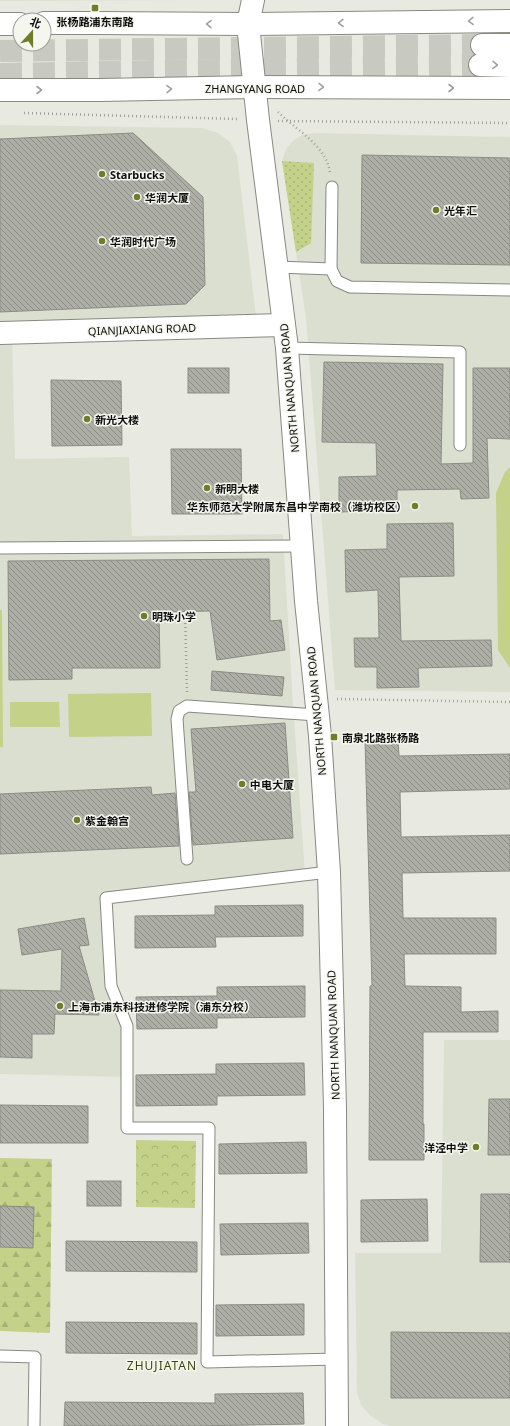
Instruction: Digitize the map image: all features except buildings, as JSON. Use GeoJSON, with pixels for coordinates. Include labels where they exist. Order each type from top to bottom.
{"type":"FeatureCollection","features":[{"type":"Feature","properties":{"kind":"street","name":"NORTH NANQUAN ROAD"},"geometry":{"type":"LineString","coordinates":[[253,0],[248,24],[254,87],[287,348],[306,601],[329,872],[335,1109],[337,1426]]}},
{"type":"Feature","properties":{"kind":"street"},"geometry":{"type":"LineString","coordinates":[[52,23],[248,24],[510,21]]}},
{"type":"Feature","properties":{"kind":"street"},"geometry":{"type":"LineString","coordinates":[[0,24],[12,24]]}},
{"type":"Feature","properties":{"kind":"street"},"geometry":{"type":"LineString","coordinates":[[510,45],[481,55],[510,66]]}},
{"type":"Feature","properties":{"kind":"street","name":"ZHANGYANG ROAD"},"geometry":{"type":"LineString","coordinates":[[0,90],[102,90],[254,87],[510,88]]}},
{"type":"Feature","properties":{"kind":"street","name":"QIANJIAXIANG ROAD"},"geometry":{"type":"LineString","coordinates":[[0,333],[284,325]]}},
{"type":"Feature","properties":{"kind":"lane"},"geometry":{"type":"LineString","coordinates":[[332,187],[331,269],[337,281],[350,287],[510,290]]}},
{"type":"Feature","properties":{"kind":"lane"},"geometry":{"type":"LineString","coordinates":[[277,267],[331,269]]}},
{"type":"Feature","properties":{"kind":"lane"},"geometry":{"type":"LineString","coordinates":[[287,348],[460,352],[460,445]]}},
{"type":"Feature","properties":{"kind":"lane"},"geometry":{"type":"LineString","coordinates":[[0,548],[302,546]]}},
{"type":"Feature","properties":{"kind":"lane"},"geometry":{"type":"LineString","coordinates":[[187,859],[177,719],[179,711],[188,706],[316,707]]}},
{"type":"Feature","properties":{"kind":"lane"},"geometry":{"type":"LineString","coordinates":[[329,872],[106,898],[111,986],[127,1026],[127,1128],[209,1128],[207,1362],[337,1359]]}},
{"type":"Feature","properties":{"kind":"lane"},"geometry":{"type":"LineString","coordinates":[[0,1356],[35,1357],[34,1426]]}},
{"type":"Feature","properties":{"kind":"path"},"geometry":{"type":"LineString","coordinates":[[276,110],[320,149],[330,167],[332,187]]}},
{"type":"Feature","properties":{"kind":"path"},"geometry":{"type":"LineString","coordinates":[[185,611],[188,706]]}},
{"type":"Feature","properties":{"kind":"path"},"geometry":{"type":"LineString","coordinates":[[316,707],[510,702]]}},
{"type":"Feature","properties":{"kind":"shaded area"},"geometry":{"type":"Polygon","coordinates":[[[0,0],[200,0],[0,1],[0,0]]]}},
{"type":"Feature","properties":{"kind":"shaded area"},"geometry":{"type":"Polygon","coordinates":[[[0,125],[202,128],[218,133],[230,142],[237,156],[257,325],[12,333],[15,459],[129,457],[132,536],[283,534],[305,874],[106,898],[111,985],[127,1026],[127,1077],[0,1074],[0,125]]]}},
{"type":"Feature","properties":{"kind":"shaded area","name":"华东师范大学附属东昌中学南校（潍坊校区）"},"geometry":{"type":"Polygon","coordinates":[[[314,133],[510,137],[510,692],[335,690],[306,318],[282,161],[286,149],[294,140],[303,135],[314,133]]]}},
{"type":"Feature","properties":{"kind":"shaded area","name":"洋泾中学"},"geometry":{"type":"Polygon","coordinates":[[[444,1040],[510,1040],[510,1426],[390,1426],[383,1424],[371,1416],[361,1405],[357,1392],[355,1253],[441,1253],[444,1040]]]}},
{"type":"Feature","properties":{"kind":"green space"},"geometry":{"type":"Polygon","coordinates":[[[282,161],[314,163],[311,243],[296,252],[282,161]]]}},
{"type":"Feature","properties":{"kind":"green space"},"geometry":{"type":"Polygon","coordinates":[[[510,467],[510,668],[498,650],[496,493],[505,472],[510,467]]]}},
{"type":"Feature","properties":{"kind":"green space"},"geometry":{"type":"Polygon","coordinates":[[[0,610],[2,610],[3,747],[0,747],[0,610]]]}},
{"type":"Feature","properties":{"kind":"green space"},"geometry":{"type":"Polygon","coordinates":[[[151,693],[152,736],[69,737],[68,694],[151,693]]]}},
{"type":"Feature","properties":{"kind":"green space"},"geometry":{"type":"Polygon","coordinates":[[[10,702],[59,702],[60,727],[10,727],[10,702]]]}},
{"type":"Feature","properties":{"kind":"green space"},"geometry":{"type":"Polygon","coordinates":[[[136,1140],[196,1141],[195,1208],[136,1207],[136,1140]]]}},
{"type":"Feature","properties":{"kind":"green space"},"geometry":{"type":"Polygon","coordinates":[[[0,1158],[52,1159],[50,1333],[0,1331],[0,1158]]]}},
{"type":"Feature","properties":{"kind":"tunnel"},"geometry":{"type":"LineString","coordinates":[[0,51],[482,45]]}},
{"type":"Feature","properties":{"kind":"tunnel"},"geometry":{"type":"LineString","coordinates":[[0,74],[480,65]]}},
{"type":"Feature","properties":{"kind":"place","name":"张杨路浦东南路"},"geometry":{"type":"Point","coordinates":[95,8]}},
{"type":"Feature","properties":{"kind":"place","name":"Starbucks"},"geometry":{"type":"Point","coordinates":[102,174]}},
{"type":"Feature","properties":{"kind":"place","name":"华润大厦"},"geometry":{"type":"Point","coordinates":[137,197]}},
{"type":"Feature","properties":{"kind":"place","name":"光年汇"},"geometry":{"type":"Point","coordinates":[436,210]}},
{"type":"Feature","properties":{"kind":"place","name":"华润时代广场"},"geometry":{"type":"Point","coordinates":[102,241]}},
{"type":"Feature","properties":{"kind":"place","name":"新光大楼"},"geometry":{"type":"Point","coordinates":[87,419]}},
{"type":"Feature","properties":{"kind":"place","name":"新明大楼"},"geometry":{"type":"Point","coordinates":[207,488]}},
{"type":"Feature","properties":{"kind":"place","name":"华东师范大学附属东昌中学南校（潍坊校区）"},"geometry":{"type":"Point","coordinates":[415,506]}},
{"type":"Feature","properties":{"kind":"place","name":"明珠小学"},"geometry":{"type":"Point","coordinates":[144,616]}},
{"type":"Feature","properties":{"kind":"place","name":"南泉北路张杨路"},"geometry":{"type":"Point","coordinates":[334,737]}},
{"type":"Feature","properties":{"kind":"place","name":"中电大厦"},"geometry":{"type":"Point","coordinates":[242,784]}},
{"type":"Feature","properties":{"kind":"place","name":"紫金翰宫"},"geometry":{"type":"Point","coordinates":[77,820]}},
{"type":"Feature","properties":{"kind":"place","name":"上海市浦东科技进修学院（浦东分校）"},"geometry":{"type":"Point","coordinates":[60,1006]}},
{"type":"Feature","properties":{"kind":"place","name":"洋泾中学"},"geometry":{"type":"Point","coordinates":[476,1147]}},
{"type":"Feature","properties":{"kind":"district","name":"ZHUJIATAN"},"geometry":{"type":"Point","coordinates":[162,1365]}}]}
